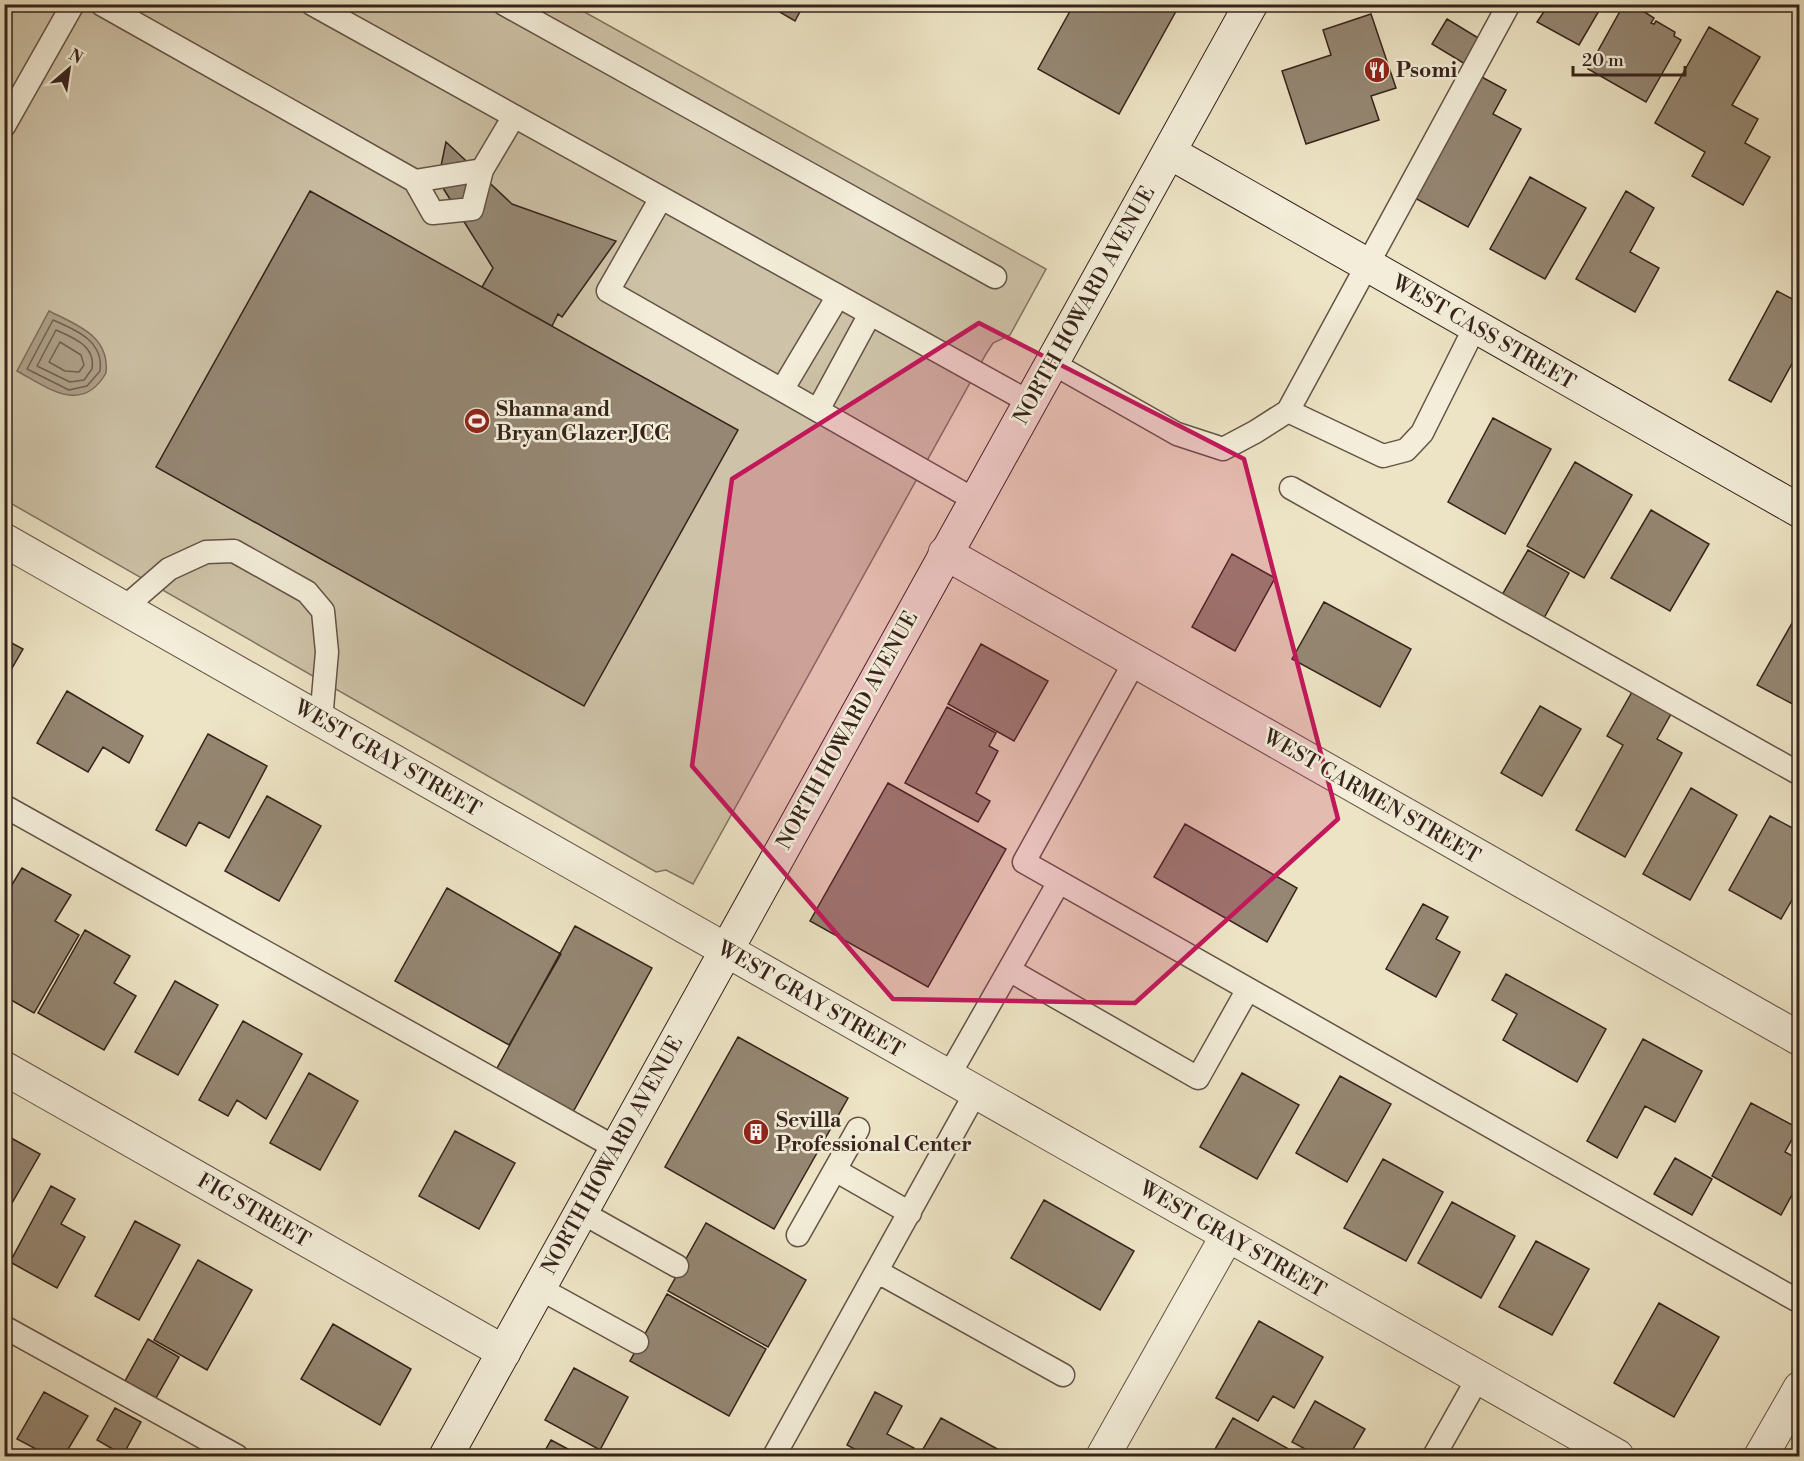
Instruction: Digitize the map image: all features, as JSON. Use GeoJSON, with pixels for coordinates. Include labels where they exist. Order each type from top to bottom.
{"type":"FeatureCollection","features":[{"type":"Feature","properties":{"kind":"street","name":"NORTH HOWARD AVENUE"},"geometry":{"type":"LineString","coordinates":[[446,1456],[1251,4]]}},
{"type":"Feature","properties":{"kind":"street","name":"WEST CASS STREET"},"geometry":{"type":"LineString","coordinates":[[1169,152],[1800,512]]}},
{"type":"Feature","properties":{"kind":"street","name":"WEST GRAY STREET"},"geometry":{"type":"LineString","coordinates":[[4,540],[1617,1456]]}},
{"type":"Feature","properties":{"kind":"street","name":"WEST CARMEN STREET"},"geometry":{"type":"LineString","coordinates":[[945,553],[1800,1039]]}},
{"type":"Feature","properties":{"kind":"street","name":"FIG STREET"},"geometry":{"type":"LineString","coordinates":[[4,1068],[504,1352]]}},
{"type":"Feature","properties":{"kind":"street"},"geometry":{"type":"LineString","coordinates":[[1103,1456],[1227,1236]]}},
{"type":"Feature","properties":{"kind":"street"},"geometry":{"type":"LineString","coordinates":[[1761,1456],[1800,1388]]}},
{"type":"Feature","properties":{"kind":"lane"},"geometry":{"type":"LineString","coordinates":[[4,126],[72,4]]}},
{"type":"Feature","properties":{"kind":"lane"},"geometry":{"type":"LineString","coordinates":[[101,4],[415,181],[433,213],[472,209],[482,170],[514,116]]}},
{"type":"Feature","properties":{"kind":"lane"},"geometry":{"type":"LineString","coordinates":[[312,4],[1030,403]]}},
{"type":"Feature","properties":{"kind":"lane"},"geometry":{"type":"LineString","coordinates":[[504,4],[995,277]]}},
{"type":"Feature","properties":{"kind":"lane"},"geometry":{"type":"LineString","coordinates":[[1052,363],[1177,434],[1223,448],[1255,432],[1288,411],[1509,4]]}},
{"type":"Feature","properties":{"kind":"lane"},"geometry":{"type":"LineString","coordinates":[[415,181],[482,170]]}},
{"type":"Feature","properties":{"kind":"lane"},"geometry":{"type":"LineString","coordinates":[[661,198],[608,291],[975,500]]}},
{"type":"Feature","properties":{"kind":"lane"},"geometry":{"type":"LineString","coordinates":[[782,390],[838,296]]}},
{"type":"Feature","properties":{"kind":"lane"},"geometry":{"type":"LineString","coordinates":[[818,410],[870,314]]}},
{"type":"Feature","properties":{"kind":"lane"},"geometry":{"type":"LineString","coordinates":[[1288,411],[1383,456],[1406,450],[1422,433],[1475,327]]}},
{"type":"Feature","properties":{"kind":"lane"},"geometry":{"type":"LineString","coordinates":[[1291,488],[1800,774]]}},
{"type":"Feature","properties":{"kind":"lane"},"geometry":{"type":"LineString","coordinates":[[124,608],[169,569],[206,552],[234,551],[307,592],[323,610],[327,652],[321,720]]}},
{"type":"Feature","properties":{"kind":"lane"},"geometry":{"type":"LineString","coordinates":[[1136,661],[1024,862],[1800,1302]]}},
{"type":"Feature","properties":{"kind":"lane"},"geometry":{"type":"LineString","coordinates":[[4,806],[616,1148]]}},
{"type":"Feature","properties":{"kind":"lane"},"geometry":{"type":"LineString","coordinates":[[774,1456],[910,1213],[1009,970],[1059,882]]}},
{"type":"Feature","properties":{"kind":"lane"},"geometry":{"type":"LineString","coordinates":[[1009,970],[1198,1078],[1248,989]]}},
{"type":"Feature","properties":{"kind":"lane"},"geometry":{"type":"LineString","coordinates":[[798,1235],[858,1129]]}},
{"type":"Feature","properties":{"kind":"lane"},"geometry":{"type":"LineString","coordinates":[[835,1170],[910,1213]]}},
{"type":"Feature","properties":{"kind":"lane"},"geometry":{"type":"LineString","coordinates":[[581,1212],[677,1266]]}},
{"type":"Feature","properties":{"kind":"lane"},"geometry":{"type":"LineString","coordinates":[[878,1272],[1063,1375]]}},
{"type":"Feature","properties":{"kind":"lane"},"geometry":{"type":"LineString","coordinates":[[539,1288],[637,1342]]}},
{"type":"Feature","properties":{"kind":"lane"},"geometry":{"type":"LineString","coordinates":[[4,1328],[237,1456]]}},
{"type":"Feature","properties":{"kind":"lane"},"geometry":{"type":"LineString","coordinates":[[1434,1456],[1478,1378]]}},
{"type":"Feature","properties":{"kind":"highlighted area"},"geometry":{"type":"Polygon","coordinates":[[[979,323],[1244,459],[1338,819],[1135,1003],[893,999],[692,766],[732,479],[979,323]]]}},
{"type":"Feature","properties":{"kind":"shaded area","name":"Shanna and Bryan Glazer JCC"},"geometry":{"type":"Polygon","coordinates":[[[5,5],[572,5],[1046,269],[1010,335],[993,343],[986,354],[693,884],[666,870],[656,872],[5,500],[5,5]]]}},
{"type":"Feature","properties":{"kind":"water"},"geometry":{"type":"Polygon","coordinates":[[[49,311],[90,333],[103,350],[106,373],[97,386],[86,393],[64,394],[17,371],[49,311]]]}},
{"type":"Feature","properties":{"kind":"building"},"geometry":{"type":"Polygon","coordinates":[[[766,4],[804,4],[795,21],[766,4]]]}},
{"type":"Feature","properties":{"kind":"building"},"geometry":{"type":"Polygon","coordinates":[[[1074,4],[1180,4],[1119,114],[1038,69],[1074,4]]]}},
{"type":"Feature","properties":{"kind":"building"},"geometry":{"type":"Polygon","coordinates":[[[1536,4],[1603,4],[1579,45],[1537,22],[1545,10],[1536,4]]]}},
{"type":"Feature","properties":{"kind":"building"},"geometry":{"type":"Polygon","coordinates":[[[1624,4],[1632,4],[1654,18],[1651,23],[1654,24],[1656,21],[1675,32],[1674,36],[1681,40],[1646,102],[1588,69],[1624,4]]]}},
{"type":"Feature","properties":{"kind":"building"},"geometry":{"type":"Polygon","coordinates":[[[1371,14],[1396,88],[1371,96],[1379,120],[1306,144],[1282,71],[1331,55],[1323,30],[1371,14]]]}},
{"type":"Feature","properties":{"kind":"building"},"geometry":{"type":"Polygon","coordinates":[[[1447,19],[1480,39],[1465,64],[1432,44],[1447,19]]]}},
{"type":"Feature","properties":{"kind":"building"},"geometry":{"type":"Polygon","coordinates":[[[1709,27],[1760,57],[1732,105],[1758,119],[1745,143],[1770,157],[1743,205],[1692,176],[1705,152],[1655,123],[1709,27]]]}},
{"type":"Feature","properties":{"kind":"building"},"geometry":{"type":"Polygon","coordinates":[[[1478,75],[1506,90],[1493,114],[1521,129],[1468,227],[1413,197],[1478,75]]]}},
{"type":"Feature","properties":{"kind":"building"},"geometry":{"type":"Polygon","coordinates":[[[446,142],[512,204],[616,241],[562,317],[558,314],[552,326],[482,287],[493,268],[438,180],[446,142]]]}},
{"type":"Feature","properties":{"kind":"building"},"geometry":{"type":"Polygon","coordinates":[[[1530,177],[1586,208],[1545,279],[1490,249],[1530,177]]]}},
{"type":"Feature","properties":{"kind":"building"},"geometry":{"type":"Polygon","coordinates":[[[310,191],[738,430],[584,706],[156,467],[310,191]]]}},
{"type":"Feature","properties":{"kind":"building"},"geometry":{"type":"Polygon","coordinates":[[[1626,191],[1654,208],[1630,252],[1659,268],[1635,312],[1576,279],[1626,191]]]}},
{"type":"Feature","properties":{"kind":"building"},"geometry":{"type":"Polygon","coordinates":[[[1777,291],[1800,303],[1800,349],[1771,402],[1729,380],[1777,291]]]}},
{"type":"Feature","properties":{"kind":"building"},"geometry":{"type":"Polygon","coordinates":[[[1493,418],[1551,449],[1505,534],[1448,502],[1493,418]]]}},
{"type":"Feature","properties":{"kind":"building"},"geometry":{"type":"Polygon","coordinates":[[[1575,462],[1632,495],[1584,578],[1527,546],[1575,462]]]}},
{"type":"Feature","properties":{"kind":"building"},"geometry":{"type":"Polygon","coordinates":[[[1651,510],[1709,544],[1670,611],[1611,578],[1651,510]]]}},
{"type":"Feature","properties":{"kind":"building"},"geometry":{"type":"Polygon","coordinates":[[[1528,550],[1569,573],[1544,618],[1502,595],[1528,550]]]}},
{"type":"Feature","properties":{"kind":"building"},"geometry":{"type":"Polygon","coordinates":[[[1232,554],[1275,578],[1235,651],[1192,627],[1232,554]]]}},
{"type":"Feature","properties":{"kind":"building"},"geometry":{"type":"Polygon","coordinates":[[[1324,602],[1411,649],[1380,707],[1292,659],[1324,602]]]}},
{"type":"Feature","properties":{"kind":"building"},"geometry":{"type":"Polygon","coordinates":[[[1800,609],[1800,708],[1757,685],[1800,609]]]}},
{"type":"Feature","properties":{"kind":"building"},"geometry":{"type":"Polygon","coordinates":[[[4,639],[23,649],[4,682],[4,639]]]}},
{"type":"Feature","properties":{"kind":"building"},"geometry":{"type":"Polygon","coordinates":[[[981,644],[1048,681],[1014,741],[948,704],[981,644]]]}},
{"type":"Feature","properties":{"kind":"building"},"geometry":{"type":"Polygon","coordinates":[[[67,691],[143,736],[129,763],[103,747],[88,772],[37,743],[67,691]]]}},
{"type":"Feature","properties":{"kind":"building"},"geometry":{"type":"Polygon","coordinates":[[[1632,692],[1671,714],[1657,739],[1682,753],[1625,857],[1576,830],[1623,745],[1607,736],[1632,692]]]}},
{"type":"Feature","properties":{"kind":"building"},"geometry":{"type":"Polygon","coordinates":[[[1540,706],[1581,729],[1542,796],[1501,773],[1540,706]]]}},
{"type":"Feature","properties":{"kind":"building"},"geometry":{"type":"Polygon","coordinates":[[[947,707],[996,733],[989,746],[998,751],[976,793],[990,801],[978,822],[905,783],[947,707]]]}},
{"type":"Feature","properties":{"kind":"building"},"geometry":{"type":"Polygon","coordinates":[[[208,734],[267,766],[229,838],[199,822],[186,846],[156,830],[208,734]]]}},
{"type":"Feature","properties":{"kind":"building"},"geometry":{"type":"Polygon","coordinates":[[[888,783],[1006,849],[928,987],[810,921],[888,783]]]}},
{"type":"Feature","properties":{"kind":"building"},"geometry":{"type":"Polygon","coordinates":[[[1691,788],[1737,815],[1690,900],[1643,874],[1691,788]]]}},
{"type":"Feature","properties":{"kind":"building"},"geometry":{"type":"Polygon","coordinates":[[[267,796],[321,826],[279,901],[225,871],[267,796]]]}},
{"type":"Feature","properties":{"kind":"building"},"geometry":{"type":"Polygon","coordinates":[[[1770,816],[1800,832],[1800,886],[1781,919],[1729,890],[1770,816]]]}},
{"type":"Feature","properties":{"kind":"building"},"geometry":{"type":"Polygon","coordinates":[[[1185,824],[1297,888],[1267,942],[1154,877],[1185,824]]]}},
{"type":"Feature","properties":{"kind":"building"},"geometry":{"type":"Polygon","coordinates":[[[22,868],[71,895],[55,921],[79,935],[34,1013],[4,996],[4,898],[22,868]]]}},
{"type":"Feature","properties":{"kind":"building"},"geometry":{"type":"Polygon","coordinates":[[[447,888],[561,954],[509,1045],[395,981],[447,888]]]}},
{"type":"Feature","properties":{"kind":"building"},"geometry":{"type":"Polygon","coordinates":[[[1423,904],[1448,917],[1436,939],[1460,952],[1436,997],[1386,969],[1423,904]]]}},
{"type":"Feature","properties":{"kind":"building"},"geometry":{"type":"Polygon","coordinates":[[[575,926],[652,968],[573,1112],[496,1070],[575,926]]]}},
{"type":"Feature","properties":{"kind":"building"},"geometry":{"type":"Polygon","coordinates":[[[85,930],[130,956],[114,983],[136,996],[104,1050],[38,1013],[85,930]]]}},
{"type":"Feature","properties":{"kind":"building"},"geometry":{"type":"Polygon","coordinates":[[[1506,974],[1606,1029],[1577,1082],[1503,1040],[1517,1014],[1492,1000],[1506,974]]]}},
{"type":"Feature","properties":{"kind":"building"},"geometry":{"type":"Polygon","coordinates":[[[175,981],[218,1005],[178,1075],[135,1052],[175,981]]]}},
{"type":"Feature","properties":{"kind":"building"},"geometry":{"type":"Polygon","coordinates":[[[243,1021],[302,1054],[266,1119],[237,1100],[228,1116],[199,1100],[243,1021]]]}},
{"type":"Feature","properties":{"kind":"building","name":"Sevilla Professional Center"},"geometry":{"type":"Polygon","coordinates":[[[738,1037],[848,1098],[774,1229],[665,1167],[738,1037]]]}},
{"type":"Feature","properties":{"kind":"building"},"geometry":{"type":"Polygon","coordinates":[[[1643,1039],[1702,1071],[1675,1122],[1645,1106],[1617,1158],[1587,1141],[1643,1039]]]}},
{"type":"Feature","properties":{"kind":"building"},"geometry":{"type":"Polygon","coordinates":[[[309,1073],[358,1101],[320,1170],[270,1143],[309,1073]]]}},
{"type":"Feature","properties":{"kind":"building"},"geometry":{"type":"Polygon","coordinates":[[[1242,1073],[1299,1105],[1257,1179],[1200,1147],[1242,1073]]]}},
{"type":"Feature","properties":{"kind":"building"},"geometry":{"type":"Polygon","coordinates":[[[1340,1076],[1391,1104],[1347,1182],[1296,1153],[1340,1076]]]}},
{"type":"Feature","properties":{"kind":"building"},"geometry":{"type":"Polygon","coordinates":[[[1751,1103],[1798,1128],[1785,1152],[1800,1160],[1800,1180],[1781,1215],[1712,1176],[1751,1103]]]}},
{"type":"Feature","properties":{"kind":"building"},"geometry":{"type":"Polygon","coordinates":[[[455,1131],[515,1163],[479,1229],[419,1196],[455,1131]]]}},
{"type":"Feature","properties":{"kind":"building"},"geometry":{"type":"Polygon","coordinates":[[[4,1134],[40,1154],[4,1217],[4,1134]]]}},
{"type":"Feature","properties":{"kind":"building"},"geometry":{"type":"Polygon","coordinates":[[[1675,1158],[1712,1179],[1692,1215],[1654,1194],[1675,1158]]]}},
{"type":"Feature","properties":{"kind":"building"},"geometry":{"type":"Polygon","coordinates":[[[1383,1159],[1443,1192],[1406,1261],[1344,1228],[1383,1159]]]}},
{"type":"Feature","properties":{"kind":"building"},"geometry":{"type":"Polygon","coordinates":[[[51,1186],[75,1199],[61,1224],[85,1237],[57,1288],[10,1262],[51,1186]]]}},
{"type":"Feature","properties":{"kind":"building"},"geometry":{"type":"Polygon","coordinates":[[[1044,1200],[1134,1251],[1100,1310],[1011,1258],[1044,1200]]]}},
{"type":"Feature","properties":{"kind":"building"},"geometry":{"type":"Polygon","coordinates":[[[1452,1202],[1515,1236],[1481,1298],[1418,1263],[1452,1202]]]}},
{"type":"Feature","properties":{"kind":"building"},"geometry":{"type":"Polygon","coordinates":[[[135,1221],[180,1245],[139,1320],[95,1296],[135,1221]]]}},
{"type":"Feature","properties":{"kind":"building"},"geometry":{"type":"Polygon","coordinates":[[[706,1223],[806,1280],[768,1347],[668,1291],[706,1223]]]}},
{"type":"Feature","properties":{"kind":"building"},"geometry":{"type":"Polygon","coordinates":[[[1536,1241],[1589,1269],[1552,1335],[1499,1307],[1536,1241]]]}},
{"type":"Feature","properties":{"kind":"building"},"geometry":{"type":"Polygon","coordinates":[[[198,1260],[252,1290],[207,1370],[154,1340],[198,1260]]]}},
{"type":"Feature","properties":{"kind":"building"},"geometry":{"type":"Polygon","coordinates":[[[667,1294],[766,1349],[729,1416],[630,1361],[667,1294]]]}},
{"type":"Feature","properties":{"kind":"building"},"geometry":{"type":"Polygon","coordinates":[[[1659,1303],[1719,1337],[1674,1417],[1614,1383],[1659,1303]]]}},
{"type":"Feature","properties":{"kind":"building"},"geometry":{"type":"Polygon","coordinates":[[[1259,1321],[1323,1357],[1294,1408],[1273,1396],[1258,1421],[1216,1398],[1259,1321]]]}},
{"type":"Feature","properties":{"kind":"building"},"geometry":{"type":"Polygon","coordinates":[[[333,1324],[411,1369],[380,1425],[301,1379],[333,1324]]]}},
{"type":"Feature","properties":{"kind":"building"},"geometry":{"type":"Polygon","coordinates":[[[148,1339],[179,1357],[156,1398],[125,1381],[148,1339]]]}},
{"type":"Feature","properties":{"kind":"building"},"geometry":{"type":"Polygon","coordinates":[[[574,1368],[628,1397],[600,1450],[545,1420],[574,1368]]]}},
{"type":"Feature","properties":{"kind":"building"},"geometry":{"type":"Polygon","coordinates":[[[44,1392],[88,1416],[64,1456],[49,1456],[17,1439],[44,1392]]]}},
{"type":"Feature","properties":{"kind":"building"},"geometry":{"type":"Polygon","coordinates":[[[875,1392],[902,1406],[887,1434],[914,1448],[910,1456],[867,1456],[847,1445],[875,1392]]]}},
{"type":"Feature","properties":{"kind":"building"},"geometry":{"type":"Polygon","coordinates":[[[1315,1401],[1365,1429],[1349,1456],[1318,1456],[1292,1442],[1315,1401]]]}},
{"type":"Feature","properties":{"kind":"building"},"geometry":{"type":"Polygon","coordinates":[[[115,1408],[141,1422],[123,1455],[97,1440],[115,1408]]]}},
{"type":"Feature","properties":{"kind":"building"},"geometry":{"type":"Polygon","coordinates":[[[941,1418],[1010,1456],[919,1456],[941,1418]]]}},
{"type":"Feature","properties":{"kind":"building"},"geometry":{"type":"Polygon","coordinates":[[[1233,1418],[1301,1456],[1211,1456],[1233,1418]]]}},
{"type":"Feature","properties":{"kind":"building"},"geometry":{"type":"Polygon","coordinates":[[[551,1440],[581,1456],[542,1456],[551,1440]]]}},
{"type":"Feature","properties":{"kind":"place","name":"Psomi"},"geometry":{"type":"Point","coordinates":[1377,70]}},
{"type":"Feature","properties":{"kind":"place","name":"Shanna and Bryan Glazer JCC"},"geometry":{"type":"Point","coordinates":[477,421]}},
{"type":"Feature","properties":{"kind":"place","name":"Sevilla Professional Center"},"geometry":{"type":"Point","coordinates":[756,1132]}}]}
